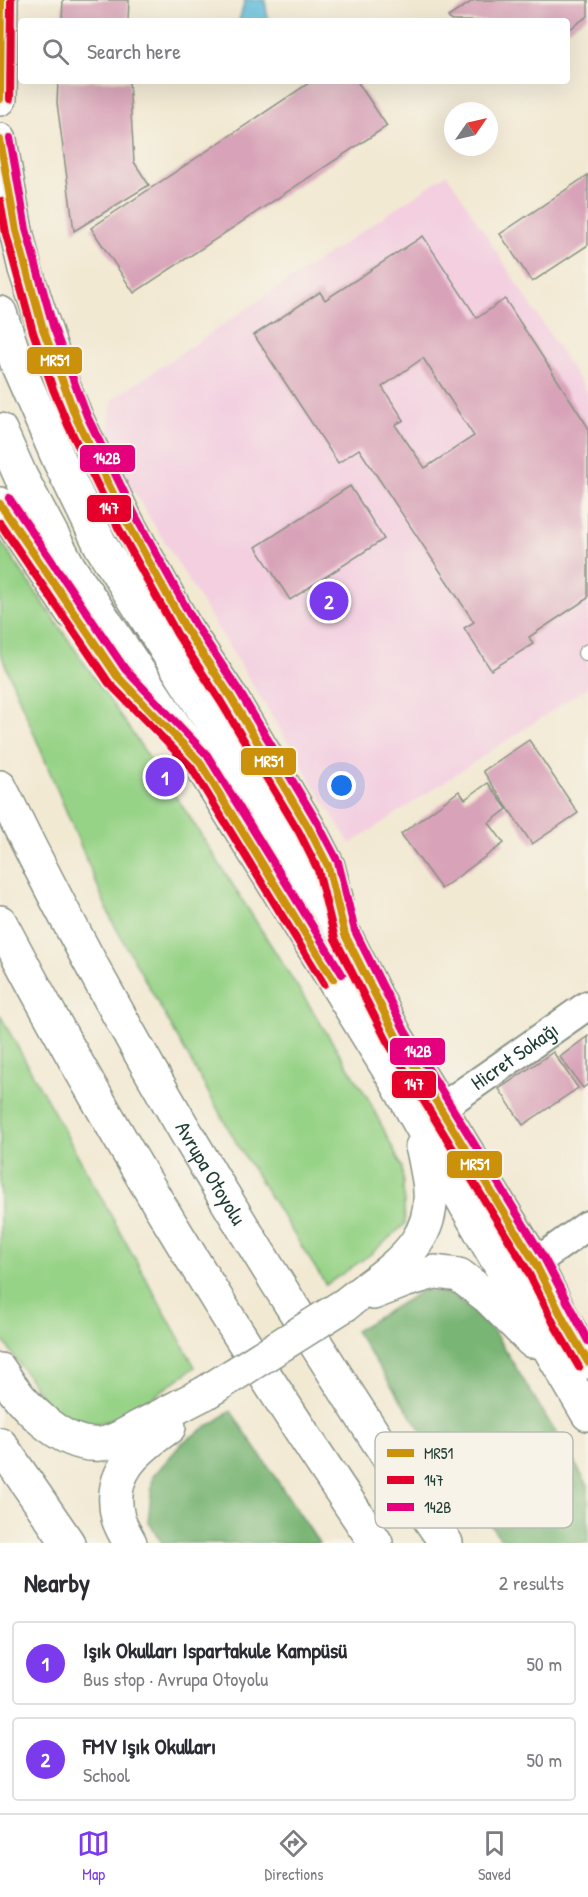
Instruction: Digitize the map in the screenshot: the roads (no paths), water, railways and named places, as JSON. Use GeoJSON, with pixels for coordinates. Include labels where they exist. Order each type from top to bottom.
{"type":"FeatureCollection","features":[{"type":"Feature","properties":{"kind":"main road"},"geometry":{"type":"LineString","coordinates":[[0,99],[1,0]]}},
{"type":"Feature","properties":{"kind":"main road"},"geometry":{"type":"LineString","coordinates":[[0,140],[16,231],[26,269],[63,386],[77,420],[127,522],[186,629],[230,696],[308,827],[328,866],[345,935]]}},
{"type":"Feature","properties":{"kind":"main road"},"geometry":{"type":"LineString","coordinates":[[0,312],[18,366],[54,450],[101,546],[345,935],[396,1036],[535,1263],[564,1321],[588,1414]]}},
{"type":"Feature","properties":{"kind":"main road"},"geometry":{"type":"LineString","coordinates":[[0,430],[21,477],[69,567],[199,761],[394,1078],[486,1241],[577,1369]]}},
{"type":"Feature","properties":{"kind":"main road"},"geometry":{"type":"LineString","coordinates":[[0,504],[117,676],[199,761]]}},
{"type":"Feature","properties":{"kind":"main road","name":"Avrupa Otoyolu"},"geometry":{"type":"LineString","coordinates":[[0,787],[30,849],[116,1010],[229,1207],[375,1436]]}},
{"type":"Feature","properties":{"kind":"main road"},"geometry":{"type":"LineString","coordinates":[[0,922],[95,1098],[179,1239],[310,1447],[376,1543]]}},
{"type":"Feature","properties":{"kind":"main road"},"geometry":{"type":"LineString","coordinates":[[0,1370],[14,1392],[59,1433],[75,1441],[101,1444],[205,1393],[346,1304],[405,1256],[422,1236],[428,1215],[432,1194],[424,1152],[394,1078]]}},
{"type":"Feature","properties":{"kind":"main road"},"geometry":{"type":"LineString","coordinates":[[346,1304],[404,1281],[435,1272],[459,1275],[577,1369]]}},
{"type":"Feature","properties":{"kind":"main road"},"geometry":{"type":"LineString","coordinates":[[130,1543],[118,1520],[115,1501],[118,1482],[125,1464],[144,1445],[176,1422],[205,1393]]}},
{"type":"Feature","properties":{"kind":"main road"},"geometry":{"type":"LineString","coordinates":[[0,1444],[68,1543]]}},
{"type":"Feature","properties":{"kind":"main road","name":"Avrupa Otoyolu"},"geometry":{"type":"LineString","coordinates":[[436,1528],[446,1543]]}},
{"type":"Feature","properties":{"kind":"street","name":"Hicret Sokağı"},"geometry":{"type":"LineString","coordinates":[[441,1108],[588,1005]]}},
{"type":"Feature","properties":{"kind":"street"},"geometry":{"type":"LineString","coordinates":[[535,1263],[588,1225]]}},
{"type":"Feature","properties":{"kind":"water"},"geometry":{"type":"Polygon","coordinates":[[[245,0],[265,0],[268,18],[240,18],[245,0]]]}},
{"type":"Feature","properties":{"kind":"place","name":"FMV Işık Okulları"},"geometry":{"type":"Point","coordinates":[329,601]}},
{"type":"Feature","properties":{"kind":"place","name":"Işık Okulları Ispartakule Kampüsü"},"geometry":{"type":"Point","coordinates":[165,777]}}]}
